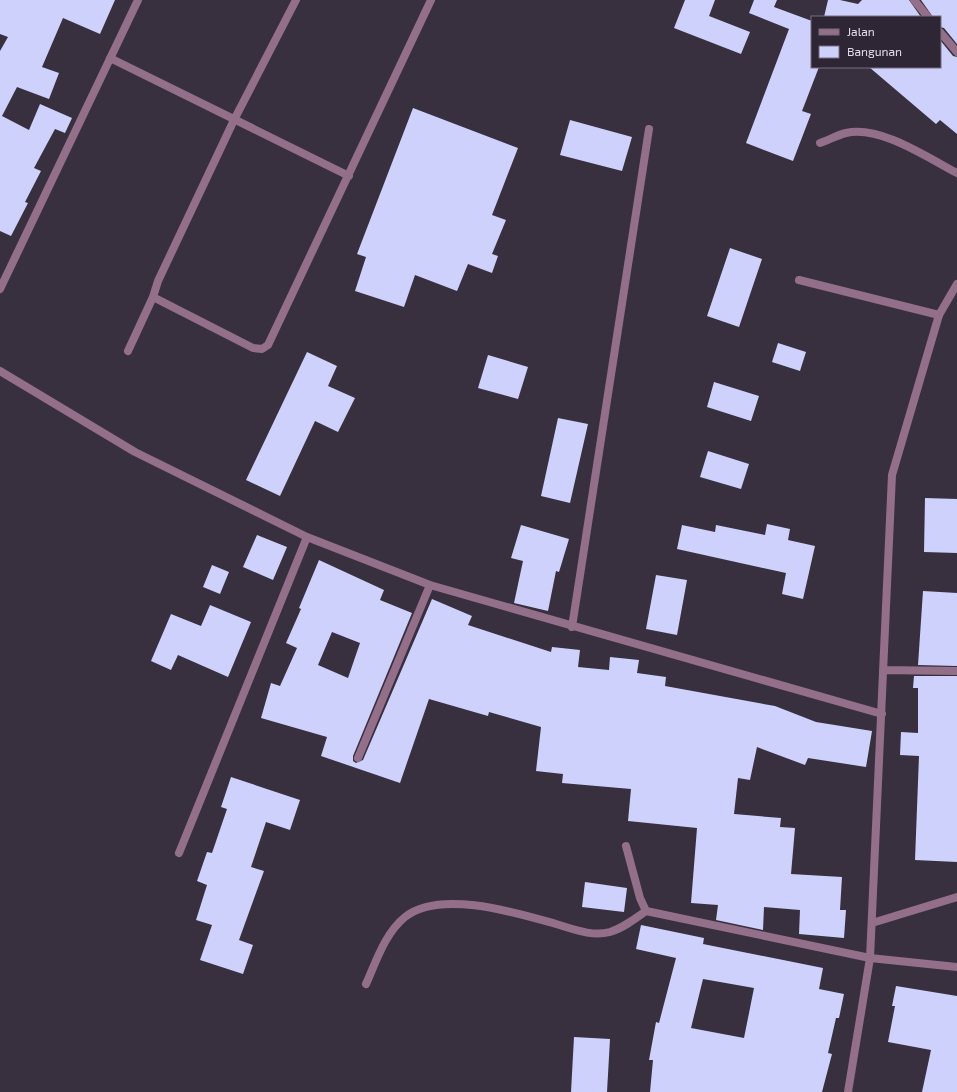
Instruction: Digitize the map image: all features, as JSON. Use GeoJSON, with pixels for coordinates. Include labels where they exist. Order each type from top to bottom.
{"type":"FeatureCollection","features":[{"type":"Feature","properties":{"kind":"street"},"geometry":{"type":"LineString","coordinates":[[0,289],[138,0]]}},
{"type":"Feature","properties":{"kind":"street"},"geometry":{"type":"LineString","coordinates":[[128,351],[153,297],[158,281],[234,120],[296,0]]}},
{"type":"Feature","properties":{"kind":"street"},"geometry":{"type":"LineString","coordinates":[[153,297],[253,348],[262,349],[268,345],[431,0]]}},
{"type":"Feature","properties":{"kind":"street"},"geometry":{"type":"LineString","coordinates":[[914,0],[927,16]]}},
{"type":"Feature","properties":{"kind":"street"},"geometry":{"type":"LineString","coordinates":[[941,33],[957,52]]}},
{"type":"Feature","properties":{"kind":"street"},"geometry":{"type":"LineString","coordinates":[[110,58],[349,176]]}},
{"type":"Feature","properties":{"kind":"street"},"geometry":{"type":"LineString","coordinates":[[572,627],[649,129]]}},
{"type":"Feature","properties":{"kind":"street"},"geometry":{"type":"LineString","coordinates":[[820,143],[847,133],[862,132],[885,136],[957,173]]}},
{"type":"Feature","properties":{"kind":"street"},"geometry":{"type":"LineString","coordinates":[[799,280],[939,315]]}},
{"type":"Feature","properties":{"kind":"street"},"geometry":{"type":"LineString","coordinates":[[848,1092],[870,958],[892,475],[939,315],[957,284]]}},
{"type":"Feature","properties":{"kind":"street"},"geometry":{"type":"LineString","coordinates":[[0,371],[135,452],[307,537],[430,585],[572,627],[882,714]]}},
{"type":"Feature","properties":{"kind":"street"},"geometry":{"type":"LineString","coordinates":[[179,853],[307,537]]}},
{"type":"Feature","properties":{"kind":"street"},"geometry":{"type":"LineString","coordinates":[[358,758],[430,585]]}},
{"type":"Feature","properties":{"kind":"street"},"geometry":{"type":"LineString","coordinates":[[883,670],[957,671]]}},
{"type":"Feature","properties":{"kind":"street"},"geometry":{"type":"LineString","coordinates":[[626,846],[640,898],[646,910]]}},
{"type":"Feature","properties":{"kind":"street"},"geometry":{"type":"LineString","coordinates":[[872,923],[957,898]]}},
{"type":"Feature","properties":{"kind":"street"},"geometry":{"type":"LineString","coordinates":[[366,984],[388,937],[406,916],[426,906],[447,904],[497,908],[589,933],[609,932],[624,926],[646,910],[870,958],[957,967]]}},
{"type":"Feature","properties":{"kind":"building"},"geometry":{"type":"Polygon","coordinates":[[[0,0],[115,0],[100,34],[63,18],[42,67],[59,73],[49,99],[17,87],[2,116],[29,130],[40,104],[72,118],[65,133],[55,129],[34,168],[41,171],[25,202],[28,203],[11,236],[0,231],[0,51],[8,37],[0,34],[0,0]]]}},
{"type":"Feature","properties":{"kind":"building"},"geometry":{"type":"Polygon","coordinates":[[[685,0],[715,0],[709,16],[750,32],[741,54],[674,28],[685,0]]]}},
{"type":"Feature","properties":{"kind":"building"},"geometry":{"type":"Polygon","coordinates":[[[754,0],[777,0],[774,7],[811,21],[811,68],[819,68],[802,111],[811,114],[793,161],[746,143],[789,29],[749,13],[754,0]]]}},
{"type":"Feature","properties":{"kind":"building"},"geometry":{"type":"Polygon","coordinates":[[[828,0],[840,0],[858,4],[862,0],[909,0],[920,16],[824,16],[828,0]]]}},
{"type":"Feature","properties":{"kind":"building"},"geometry":{"type":"Polygon","coordinates":[[[921,0],[957,0],[957,44],[944,28],[941,27],[941,16],[932,16],[921,0]]]}},
{"type":"Feature","properties":{"kind":"building"},"geometry":{"type":"Polygon","coordinates":[[[941,41],[953,56],[957,57],[957,134],[940,120],[936,124],[870,68],[941,68],[941,41]]]}},
{"type":"Feature","properties":{"kind":"building"},"geometry":{"type":"Polygon","coordinates":[[[413,108],[518,148],[492,215],[506,220],[492,254],[498,256],[492,273],[468,264],[457,291],[415,275],[404,307],[355,291],[366,257],[357,254],[413,108]]]}},
{"type":"Feature","properties":{"kind":"building"},"geometry":{"type":"Polygon","coordinates":[[[570,120],[632,137],[622,171],[560,155],[570,120]]]}},
{"type":"Feature","properties":{"kind":"building"},"geometry":{"type":"Polygon","coordinates":[[[730,248],[762,259],[739,327],[707,316],[730,248]]]}},
{"type":"Feature","properties":{"kind":"building"},"geometry":{"type":"Polygon","coordinates":[[[778,343],[806,352],[800,371],[772,362],[778,343]]]}},
{"type":"Feature","properties":{"kind":"building"},"geometry":{"type":"Polygon","coordinates":[[[307,352],[337,366],[328,386],[355,398],[338,432],[315,421],[280,496],[246,480],[307,352]]]}},
{"type":"Feature","properties":{"kind":"building"},"geometry":{"type":"Polygon","coordinates":[[[488,355],[528,367],[518,399],[478,388],[488,355]]]}},
{"type":"Feature","properties":{"kind":"building"},"geometry":{"type":"Polygon","coordinates":[[[714,382],[759,396],[751,421],[707,407],[714,382]]]}},
{"type":"Feature","properties":{"kind":"building"},"geometry":{"type":"Polygon","coordinates":[[[558,418],[588,424],[570,503],[541,496],[558,418]]]}},
{"type":"Feature","properties":{"kind":"building"},"geometry":{"type":"Polygon","coordinates":[[[708,451],[749,464],[741,489],[700,477],[708,451]]]}},
{"type":"Feature","properties":{"kind":"building"},"geometry":{"type":"Polygon","coordinates":[[[925,498],[957,499],[957,553],[924,552],[925,498]]]}},
{"type":"Feature","properties":{"kind":"building"},"geometry":{"type":"Polygon","coordinates":[[[767,524],[790,529],[788,540],[815,546],[803,599],[782,594],[786,573],[677,549],[682,525],[715,532],[716,525],[765,535],[767,524]]]}},
{"type":"Feature","properties":{"kind":"building"},"geometry":{"type":"Polygon","coordinates":[[[521,525],[569,539],[559,572],[556,571],[548,611],[514,603],[523,561],[511,558],[521,525]]]}},
{"type":"Feature","properties":{"kind":"building"},"geometry":{"type":"Polygon","coordinates":[[[257,535],[287,547],[273,580],[243,567],[257,535]]]}},
{"type":"Feature","properties":{"kind":"building"},"geometry":{"type":"Polygon","coordinates":[[[319,560],[384,590],[380,600],[412,613],[353,756],[353,761],[356,763],[363,760],[432,599],[472,616],[468,625],[551,652],[552,647],[580,650],[578,667],[609,670],[610,657],[639,660],[637,673],[666,677],[665,686],[775,706],[816,722],[872,731],[866,767],[808,758],[805,765],[757,747],[750,780],[738,778],[734,814],[781,818],[780,827],[795,828],[791,874],[842,877],[840,910],[846,910],[844,938],[799,934],[800,910],[764,907],[763,930],[716,920],[718,905],[691,903],[697,828],[628,821],[631,789],[562,783],[563,774],[536,771],[541,727],[489,712],[488,716],[429,699],[400,783],[321,756],[327,737],[261,718],[271,683],[280,686],[297,648],[286,643],[301,609],[299,608],[319,560]],[[332,632],[318,665],[348,678],[360,643],[332,632]]]}},
{"type":"Feature","properties":{"kind":"building"},"geometry":{"type":"Polygon","coordinates":[[[212,565],[229,572],[220,594],[203,587],[212,565]]]}},
{"type":"Feature","properties":{"kind":"building"},"geometry":{"type":"Polygon","coordinates":[[[656,575],[687,580],[677,635],[646,629],[656,575]]]}},
{"type":"Feature","properties":{"kind":"building"},"geometry":{"type":"Polygon","coordinates":[[[923,591],[957,593],[957,666],[918,665],[923,591]]]}},
{"type":"Feature","properties":{"kind":"building"},"geometry":{"type":"Polygon","coordinates":[[[210,605],[251,622],[228,677],[178,655],[171,670],[151,661],[171,614],[201,626],[210,605]]]}},
{"type":"Feature","properties":{"kind":"building"},"geometry":{"type":"Polygon","coordinates":[[[914,676],[957,676],[957,862],[915,860],[919,756],[900,755],[901,732],[918,733],[918,688],[913,688],[914,676]]]}},
{"type":"Feature","properties":{"kind":"building"},"geometry":{"type":"Polygon","coordinates":[[[231,777],[300,800],[290,830],[266,822],[251,867],[264,871],[239,940],[253,945],[243,974],[200,960],[212,925],[196,920],[207,885],[197,881],[207,852],[212,853],[227,809],[221,807],[231,777]]]}},
{"type":"Feature","properties":{"kind":"building"},"geometry":{"type":"Polygon","coordinates":[[[585,882],[627,888],[624,912],[582,907],[585,882]]]}},
{"type":"Feature","properties":{"kind":"building"},"geometry":{"type":"Polygon","coordinates":[[[641,925],[704,938],[703,944],[823,968],[819,989],[844,994],[839,1018],[836,1018],[828,1053],[832,1054],[822,1092],[650,1092],[653,1060],[649,1060],[656,1022],[659,1023],[676,958],[636,949],[641,925]],[[703,979],[691,1028],[744,1038],[754,988],[703,979]]]}},
{"type":"Feature","properties":{"kind":"building"},"geometry":{"type":"Polygon","coordinates":[[[896,986],[957,996],[957,1092],[922,1092],[931,1050],[888,1042],[895,1006],[892,1006],[896,986]]]}},
{"type":"Feature","properties":{"kind":"building"},"geometry":{"type":"Polygon","coordinates":[[[574,1037],[610,1039],[607,1092],[571,1092],[574,1037]]]}}]}
